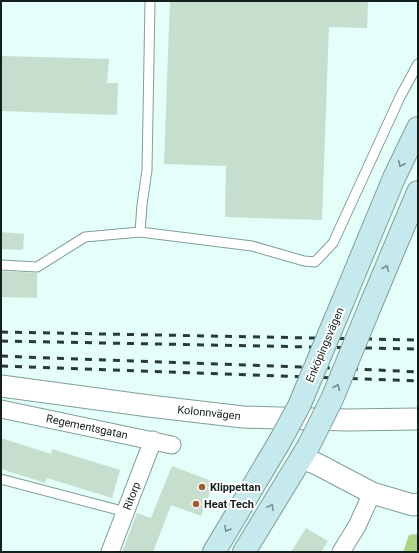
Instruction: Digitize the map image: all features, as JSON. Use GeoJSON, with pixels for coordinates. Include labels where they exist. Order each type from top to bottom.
{"type":"FeatureCollection","features":[{"type":"Feature","properties":{"kind":"main road","name":"Enköpingsvägen"},"geometry":{"type":"LineString","coordinates":[[214,552],[299,406],[394,178],[418,128]]}},
{"type":"Feature","properties":{"kind":"main road"},"geometry":{"type":"LineString","coordinates":[[244,552],[304,453],[332,399],[418,192]]}},
{"type":"Feature","properties":{"kind":"main road"},"geometry":{"type":"LineString","coordinates":[[278,444],[304,453]]}},
{"type":"Feature","properties":{"kind":"street","name":"Kolonnvägen"},"geometry":{"type":"LineString","coordinates":[[1,386],[243,417],[347,420],[418,419]]}},
{"type":"Feature","properties":{"kind":"street","name":"Regementsgatan"},"geometry":{"type":"LineString","coordinates":[[1,409],[172,445]]}},
{"type":"Feature","properties":{"kind":"street","name":"Ritorp"},"geometry":{"type":"LineString","coordinates":[[110,552],[153,440]]}},
{"type":"Feature","properties":{"kind":"street"},"geometry":{"type":"LineString","coordinates":[[304,453],[317,464],[372,493],[413,505],[418,504]]}},
{"type":"Feature","properties":{"kind":"street"},"geometry":{"type":"LineString","coordinates":[[341,552],[372,493]]}},
{"type":"Feature","properties":{"kind":"lane"},"geometry":{"type":"LineString","coordinates":[[140,232],[147,170],[150,1]]}},
{"type":"Feature","properties":{"kind":"lane"},"geometry":{"type":"LineString","coordinates":[[1,265],[37,267],[85,237],[140,232],[252,246],[304,261],[315,262],[332,242],[400,97],[418,64]]}},
{"type":"Feature","properties":{"kind":"lane"},"geometry":{"type":"LineString","coordinates":[[1,479],[126,512]]}},
{"type":"Feature","properties":{"kind":"green space"},"geometry":{"type":"Polygon","coordinates":[[[418,534],[418,552],[403,552],[409,535],[418,534]]]}},
{"type":"Feature","properties":{"kind":"building"},"geometry":{"type":"Polygon","coordinates":[[[170,1],[368,1],[367,28],[329,27],[322,220],[225,217],[226,166],[164,164],[170,1]]]}},
{"type":"Feature","properties":{"kind":"building"},"geometry":{"type":"Polygon","coordinates":[[[1,56],[109,59],[107,83],[118,83],[117,115],[1,111],[1,56]]]}},
{"type":"Feature","properties":{"kind":"building"},"geometry":{"type":"Polygon","coordinates":[[[1,232],[24,234],[23,250],[1,249],[1,232]]]}},
{"type":"Feature","properties":{"kind":"building"},"geometry":{"type":"Polygon","coordinates":[[[1,271],[37,273],[37,298],[1,297],[1,271]]]}},
{"type":"Feature","properties":{"kind":"building"},"geometry":{"type":"Polygon","coordinates":[[[1,438],[51,454],[52,449],[120,470],[112,498],[47,478],[45,483],[1,469],[1,438]]]}},
{"type":"Feature","properties":{"kind":"building"},"geometry":{"type":"Polygon","coordinates":[[[172,466],[214,482],[201,516],[171,505],[153,552],[122,552],[137,513],[151,518],[172,466]]]}},
{"type":"Feature","properties":{"kind":"building"},"geometry":{"type":"Polygon","coordinates":[[[306,528],[328,541],[321,552],[291,552],[306,528]]]}},
{"type":"Feature","properties":{"kind":"railway"},"geometry":{"type":"LineString","coordinates":[[1,332],[418,340]]}},
{"type":"Feature","properties":{"kind":"railway"},"geometry":{"type":"LineString","coordinates":[[1,341],[418,349]]}},
{"type":"Feature","properties":{"kind":"railway"},"geometry":{"type":"LineString","coordinates":[[1,356],[418,372]]}},
{"type":"Feature","properties":{"kind":"railway"},"geometry":{"type":"LineString","coordinates":[[1,366],[418,381]]}},
{"type":"Feature","properties":{"kind":"place","name":"Klippettan"},"geometry":{"type":"Point","coordinates":[202,487]}},
{"type":"Feature","properties":{"kind":"place","name":"Heat Tech"},"geometry":{"type":"Point","coordinates":[196,504]}}]}
